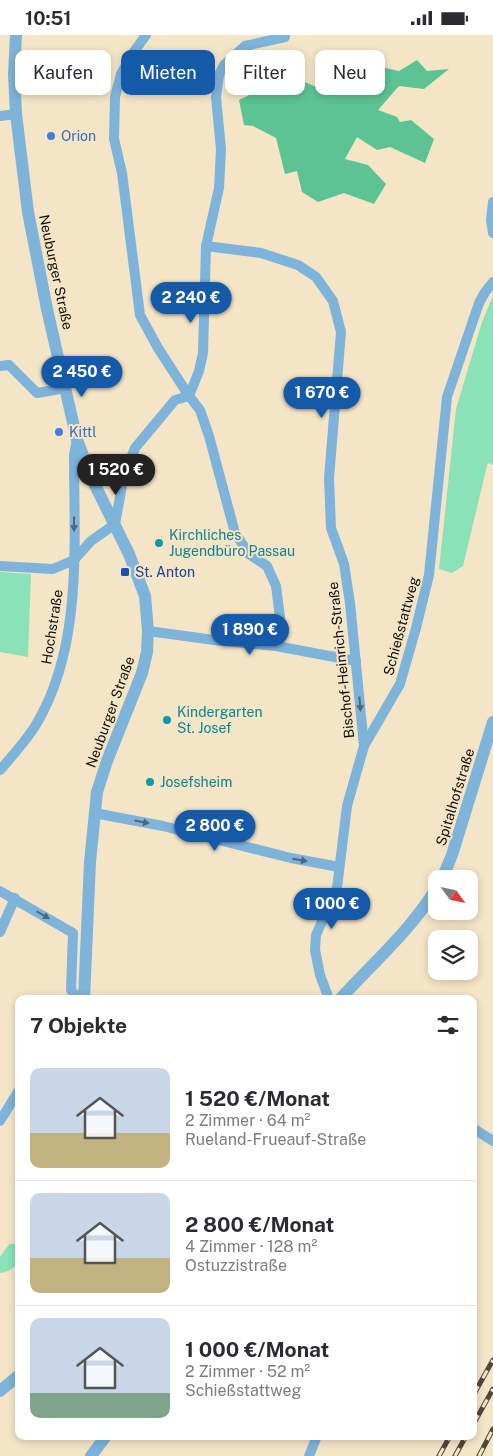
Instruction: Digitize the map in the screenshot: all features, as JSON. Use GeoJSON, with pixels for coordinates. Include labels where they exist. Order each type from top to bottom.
{"type":"FeatureCollection","features":[{"type":"Feature","properties":{"kind":"street","name":"Neuburger Straße"},"geometry":{"type":"LineString","coordinates":[[16,35],[14,74],[16,114],[28,212],[47,309],[77,440],[93,481],[129,554],[145,596],[148,631],[147,651],[142,673],[107,761],[97,792],[90,862],[84,995]]}},
{"type":"Feature","properties":{"kind":"street"},"geometry":{"type":"LineString","coordinates":[[146,35],[121,74],[115,97],[114,139],[122,173],[140,315],[158,348],[200,410],[209,436],[235,533],[249,553],[267,566],[276,586],[280,617],[276,645]]}},
{"type":"Feature","properties":{"kind":"street"},"geometry":{"type":"LineString","coordinates":[[189,396],[199,371],[203,353],[206,246],[219,188],[221,149],[216,97],[219,75],[224,65],[245,46],[285,37]]}},
{"type":"Feature","properties":{"kind":"street"},"geometry":{"type":"LineString","coordinates":[[0,116],[16,114]]}},
{"type":"Feature","properties":{"kind":"street"},"geometry":{"type":"LineString","coordinates":[[493,202],[491,220],[493,233]]}},
{"type":"Feature","properties":{"kind":"street","name":"Bischof-Heinrich-Straße"},"geometry":{"type":"LineString","coordinates":[[206,246],[261,253],[298,265],[316,277],[333,301],[341,332],[329,478],[330,528],[344,564],[350,603],[364,746]]}},
{"type":"Feature","properties":{"kind":"street","name":"Schießstattweg"},"geometry":{"type":"LineString","coordinates":[[328,995],[320,975],[315,950],[316,935],[337,888],[347,806],[364,746],[400,683],[416,629],[430,575],[447,397],[479,303],[493,282]]}},
{"type":"Feature","properties":{"kind":"street"},"geometry":{"type":"LineString","coordinates":[[0,366],[9,365],[37,393],[66,388]]}},
{"type":"Feature","properties":{"kind":"street"},"geometry":{"type":"LineString","coordinates":[[0,566],[53,569],[74,560],[91,541],[115,525],[124,475],[135,448],[175,399],[189,396]]}},
{"type":"Feature","properties":{"kind":"street","name":"Hochstraße"},"geometry":{"type":"LineString","coordinates":[[0,770],[37,724],[49,700],[60,669],[67,637],[74,560],[74,455],[77,440]]}},
{"type":"Feature","properties":{"kind":"street"},"geometry":{"type":"LineString","coordinates":[[93,481],[124,475]]}},
{"type":"Feature","properties":{"kind":"street"},"geometry":{"type":"LineString","coordinates":[[148,631],[214,640],[276,645],[356,661]]}},
{"type":"Feature","properties":{"kind":"street","name":"Spitalhofstraße"},"geometry":{"type":"LineString","coordinates":[[446,870],[493,723]]}},
{"type":"Feature","properties":{"kind":"street"},"geometry":{"type":"LineString","coordinates":[[94,813],[163,826],[291,858],[339,867]]}},
{"type":"Feature","properties":{"kind":"street"},"geometry":{"type":"LineString","coordinates":[[0,891],[73,933],[71,990],[75,995]]}},
{"type":"Feature","properties":{"kind":"street"},"geometry":{"type":"LineString","coordinates":[[0,933],[15,898]]}},
{"type":"Feature","properties":{"kind":"street"},"geometry":{"type":"LineString","coordinates":[[344,995],[381,959],[428,900]]}},
{"type":"Feature","properties":{"kind":"street"},"geometry":{"type":"LineString","coordinates":[[0,1121],[15,1097]]}},
{"type":"Feature","properties":{"kind":"street"},"geometry":{"type":"LineString","coordinates":[[477,1131],[493,1141]]}},
{"type":"Feature","properties":{"kind":"street"},"geometry":{"type":"LineString","coordinates":[[0,1391],[15,1378]]}},
{"type":"Feature","properties":{"kind":"street"},"geometry":{"type":"LineString","coordinates":[[92,1456],[103,1440]]}},
{"type":"Feature","properties":{"kind":"street"},"geometry":{"type":"LineString","coordinates":[[309,1456],[315,1440]]}},
{"type":"Feature","properties":{"kind":"green space"},"geometry":{"type":"Polygon","coordinates":[[[417,60],[427,71],[449,69],[424,89],[399,86],[378,110],[397,117],[400,122],[411,120],[434,139],[425,163],[390,147],[377,150],[357,137],[345,159],[368,165],[386,184],[374,204],[344,193],[318,202],[302,192],[297,171],[285,174],[276,138],[253,126],[244,125],[239,100],[249,95],[305,95],[305,82],[315,86],[315,95],[385,95],[385,68],[399,71],[417,60]]]}},
{"type":"Feature","properties":{"kind":"green space"},"geometry":{"type":"Polygon","coordinates":[[[493,296],[493,465],[488,463],[463,566],[452,573],[439,569],[456,409],[482,322],[493,296]]]}},
{"type":"Feature","properties":{"kind":"green space"},"geometry":{"type":"Polygon","coordinates":[[[0,572],[31,574],[28,657],[0,652],[0,572]]]}},
{"type":"Feature","properties":{"kind":"green space"},"geometry":{"type":"Polygon","coordinates":[[[9,1244],[15,1244],[14,1267],[0,1273],[0,1257],[9,1244]]]}},
{"type":"Feature","properties":{"kind":"railway"},"geometry":{"type":"LineString","coordinates":[[477,1389],[493,1360]]}},
{"type":"Feature","properties":{"kind":"railway"},"geometry":{"type":"LineString","coordinates":[[477,1418],[493,1389]]}},
{"type":"Feature","properties":{"kind":"railway"},"geometry":{"type":"LineString","coordinates":[[479,1456],[493,1429]]}},
{"type":"Feature","properties":{"kind":"railway"},"geometry":{"type":"LineString","coordinates":[[439,1456],[448,1440]]}},
{"type":"Feature","properties":{"kind":"railway"},"geometry":{"type":"LineString","coordinates":[[455,1456],[464,1440]]}},
{"type":"Feature","properties":{"kind":"place","name":"Orion"},"geometry":{"type":"Point","coordinates":[51,136]}},
{"type":"Feature","properties":{"kind":"place","name":"Kittl"},"geometry":{"type":"Point","coordinates":[59,432]}},
{"type":"Feature","properties":{"kind":"place","name":"Kirchliches Jugendbüro Passau"},"geometry":{"type":"Point","coordinates":[159,543]}},
{"type":"Feature","properties":{"kind":"place","name":"St. Anton"},"geometry":{"type":"Point","coordinates":[125,572]}},
{"type":"Feature","properties":{"kind":"place","name":"Kindergarten St. Josef"},"geometry":{"type":"Point","coordinates":[167,720]}},
{"type":"Feature","properties":{"kind":"place","name":"Josefsheim"},"geometry":{"type":"Point","coordinates":[150,782]}}]}
